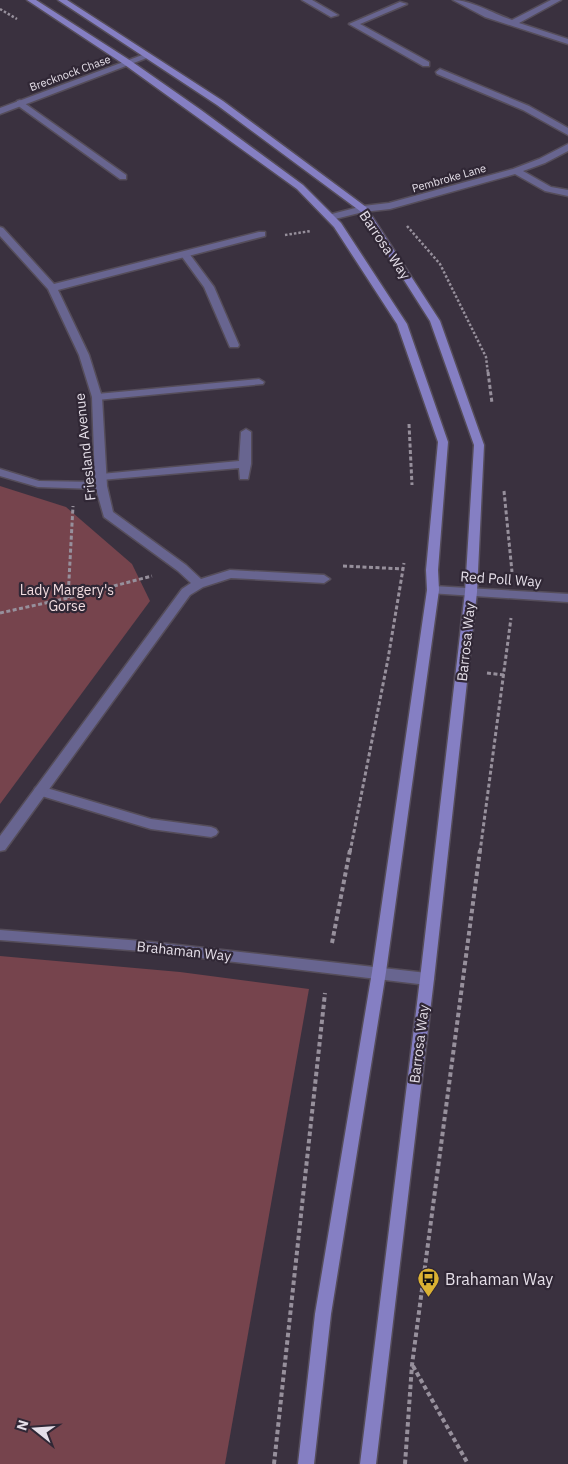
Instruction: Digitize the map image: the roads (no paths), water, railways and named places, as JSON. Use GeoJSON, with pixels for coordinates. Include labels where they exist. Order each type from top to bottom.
{"type":"FeatureCollection","features":[{"type":"Feature","properties":{"kind":"street","name":"Barrosa Way"},"geometry":{"type":"LineString","coordinates":[[30,0],[128,64],[300,187],[331,217],[402,324],[443,442],[432,570],[433,590],[379,972],[323,1314],[306,1464]]}},
{"type":"Feature","properties":{"kind":"street","name":"Barrosa Way"},"geometry":{"type":"LineString","coordinates":[[62,0],[220,103],[321,176],[363,210],[435,321],[479,445],[471,592],[427,979],[368,1464]]}},
{"type":"Feature","properties":{"kind":"street"},"geometry":{"type":"LineString","coordinates":[[306,0],[334,15]]}},
{"type":"Feature","properties":{"kind":"street"},"geometry":{"type":"LineString","coordinates":[[457,0],[488,15],[568,42]]}},
{"type":"Feature","properties":{"kind":"street"},"geometry":{"type":"LineString","coordinates":[[513,23],[557,0]]}},
{"type":"Feature","properties":{"kind":"street"},"geometry":{"type":"LineString","coordinates":[[402,4],[353,24],[426,64]]}},
{"type":"Feature","properties":{"kind":"street","name":"Brecknock Chase"},"geometry":{"type":"LineString","coordinates":[[0,110],[148,56]]}},
{"type":"Feature","properties":{"kind":"street"},"geometry":{"type":"LineString","coordinates":[[440,72],[526,108],[568,132]]}},
{"type":"Feature","properties":{"kind":"street"},"geometry":{"type":"LineString","coordinates":[[20,103],[123,177]]}},
{"type":"Feature","properties":{"kind":"street","name":"Pembroke Lane"},"geometry":{"type":"LineString","coordinates":[[331,217],[390,206],[516,170],[542,161],[568,147]]}},
{"type":"Feature","properties":{"kind":"street"},"geometry":{"type":"LineString","coordinates":[[516,170],[548,188],[568,193]]}},
{"type":"Feature","properties":{"kind":"street","name":"Friesland Avenue"},"geometry":{"type":"LineString","coordinates":[[0,230],[52,288],[84,355],[98,397],[101,481],[108,514],[182,568],[199,584]]}},
{"type":"Feature","properties":{"kind":"street"},"geometry":{"type":"LineString","coordinates":[[52,288],[262,234]]}},
{"type":"Feature","properties":{"kind":"street"},"geometry":{"type":"LineString","coordinates":[[185,254],[209,287],[234,345]]}},
{"type":"Feature","properties":{"kind":"street"},"geometry":{"type":"LineString","coordinates":[[98,397],[259,382]]}},
{"type":"Feature","properties":{"kind":"street"},"geometry":{"type":"LineString","coordinates":[[244,477],[246,432]]}},
{"type":"Feature","properties":{"kind":"street"},"geometry":{"type":"LineString","coordinates":[[0,472],[38,484],[101,481],[246,464]]}},
{"type":"Feature","properties":{"kind":"street"},"geometry":{"type":"LineString","coordinates":[[0,846],[186,592],[199,584],[230,574],[324,579]]}},
{"type":"Feature","properties":{"kind":"street","name":"Red Poll Way"},"geometry":{"type":"LineString","coordinates":[[433,590],[568,598]]}},
{"type":"Feature","properties":{"kind":"street"},"geometry":{"type":"LineString","coordinates":[[40,791],[151,824],[211,832]]}},
{"type":"Feature","properties":{"kind":"street","name":"Brahaman Way"},"geometry":{"type":"LineString","coordinates":[[0,935],[142,946],[427,979]]}},
{"type":"Feature","properties":{"kind":"place","name":"Brahaman Way"},"geometry":{"type":"Point","coordinates":[429,1298]}},
{"type":"Feature","properties":{"kind":"park label","name":"Lady Margery's Gorse"},"geometry":{"type":"Point","coordinates":[67,598]}}]}
